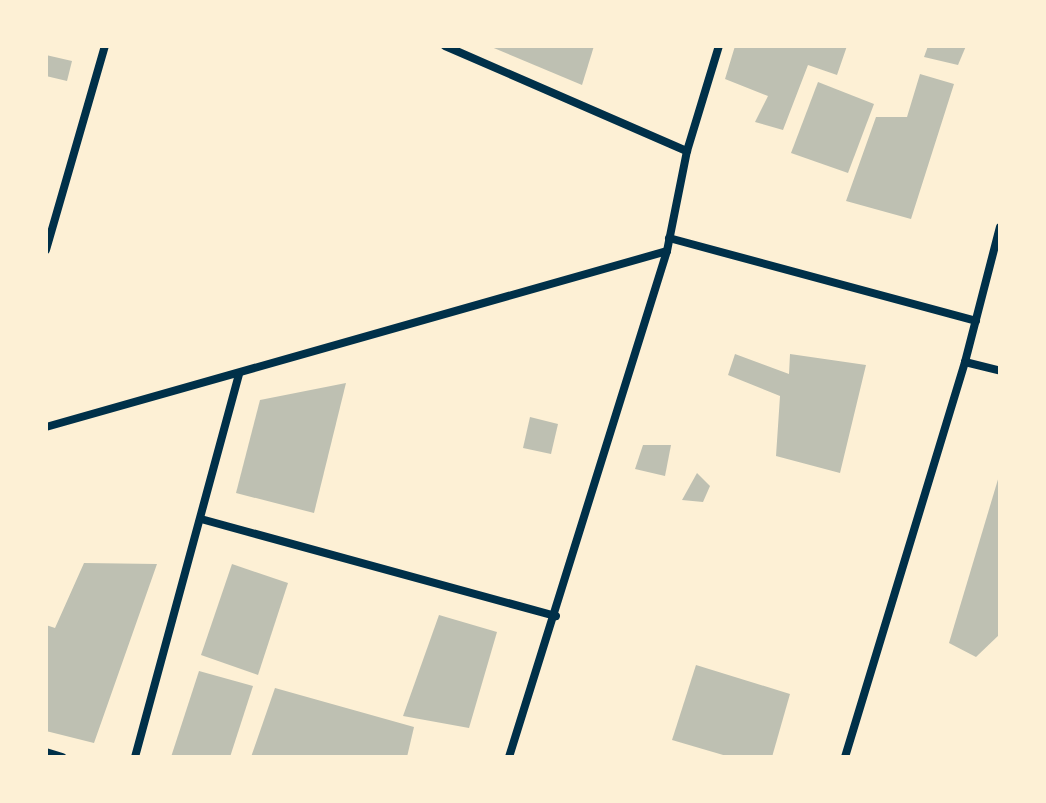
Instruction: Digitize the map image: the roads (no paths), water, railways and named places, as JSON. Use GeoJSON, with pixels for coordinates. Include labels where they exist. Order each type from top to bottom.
{"type":"FeatureCollection","features":[{"type":"Feature","properties":{"kind":"street"},"geometry":{"type":"LineString","coordinates":[[46,250],[105,46]]}},
{"type":"Feature","properties":{"kind":"street"},"geometry":{"type":"LineString","coordinates":[[445,46],[687,151]]}},
{"type":"Feature","properties":{"kind":"street"},"geometry":{"type":"LineString","coordinates":[[509,757],[556,616],[667,251],[687,151],[719,46]]}},
{"type":"Feature","properties":{"kind":"street"},"geometry":{"type":"LineString","coordinates":[[845,757],[965,362],[1000,227]]}},
{"type":"Feature","properties":{"kind":"street"},"geometry":{"type":"LineString","coordinates":[[669,238],[976,321]]}},
{"type":"Feature","properties":{"kind":"street"},"geometry":{"type":"LineString","coordinates":[[46,427],[239,375],[667,251]]}},
{"type":"Feature","properties":{"kind":"street"},"geometry":{"type":"LineString","coordinates":[[965,362],[1000,371]]}},
{"type":"Feature","properties":{"kind":"street"},"geometry":{"type":"LineString","coordinates":[[135,757],[239,375]]}},
{"type":"Feature","properties":{"kind":"street"},"geometry":{"type":"LineString","coordinates":[[201,519],[556,616]]}},
{"type":"Feature","properties":{"kind":"street"},"geometry":{"type":"LineString","coordinates":[[46,752],[62,757]]}}]}
